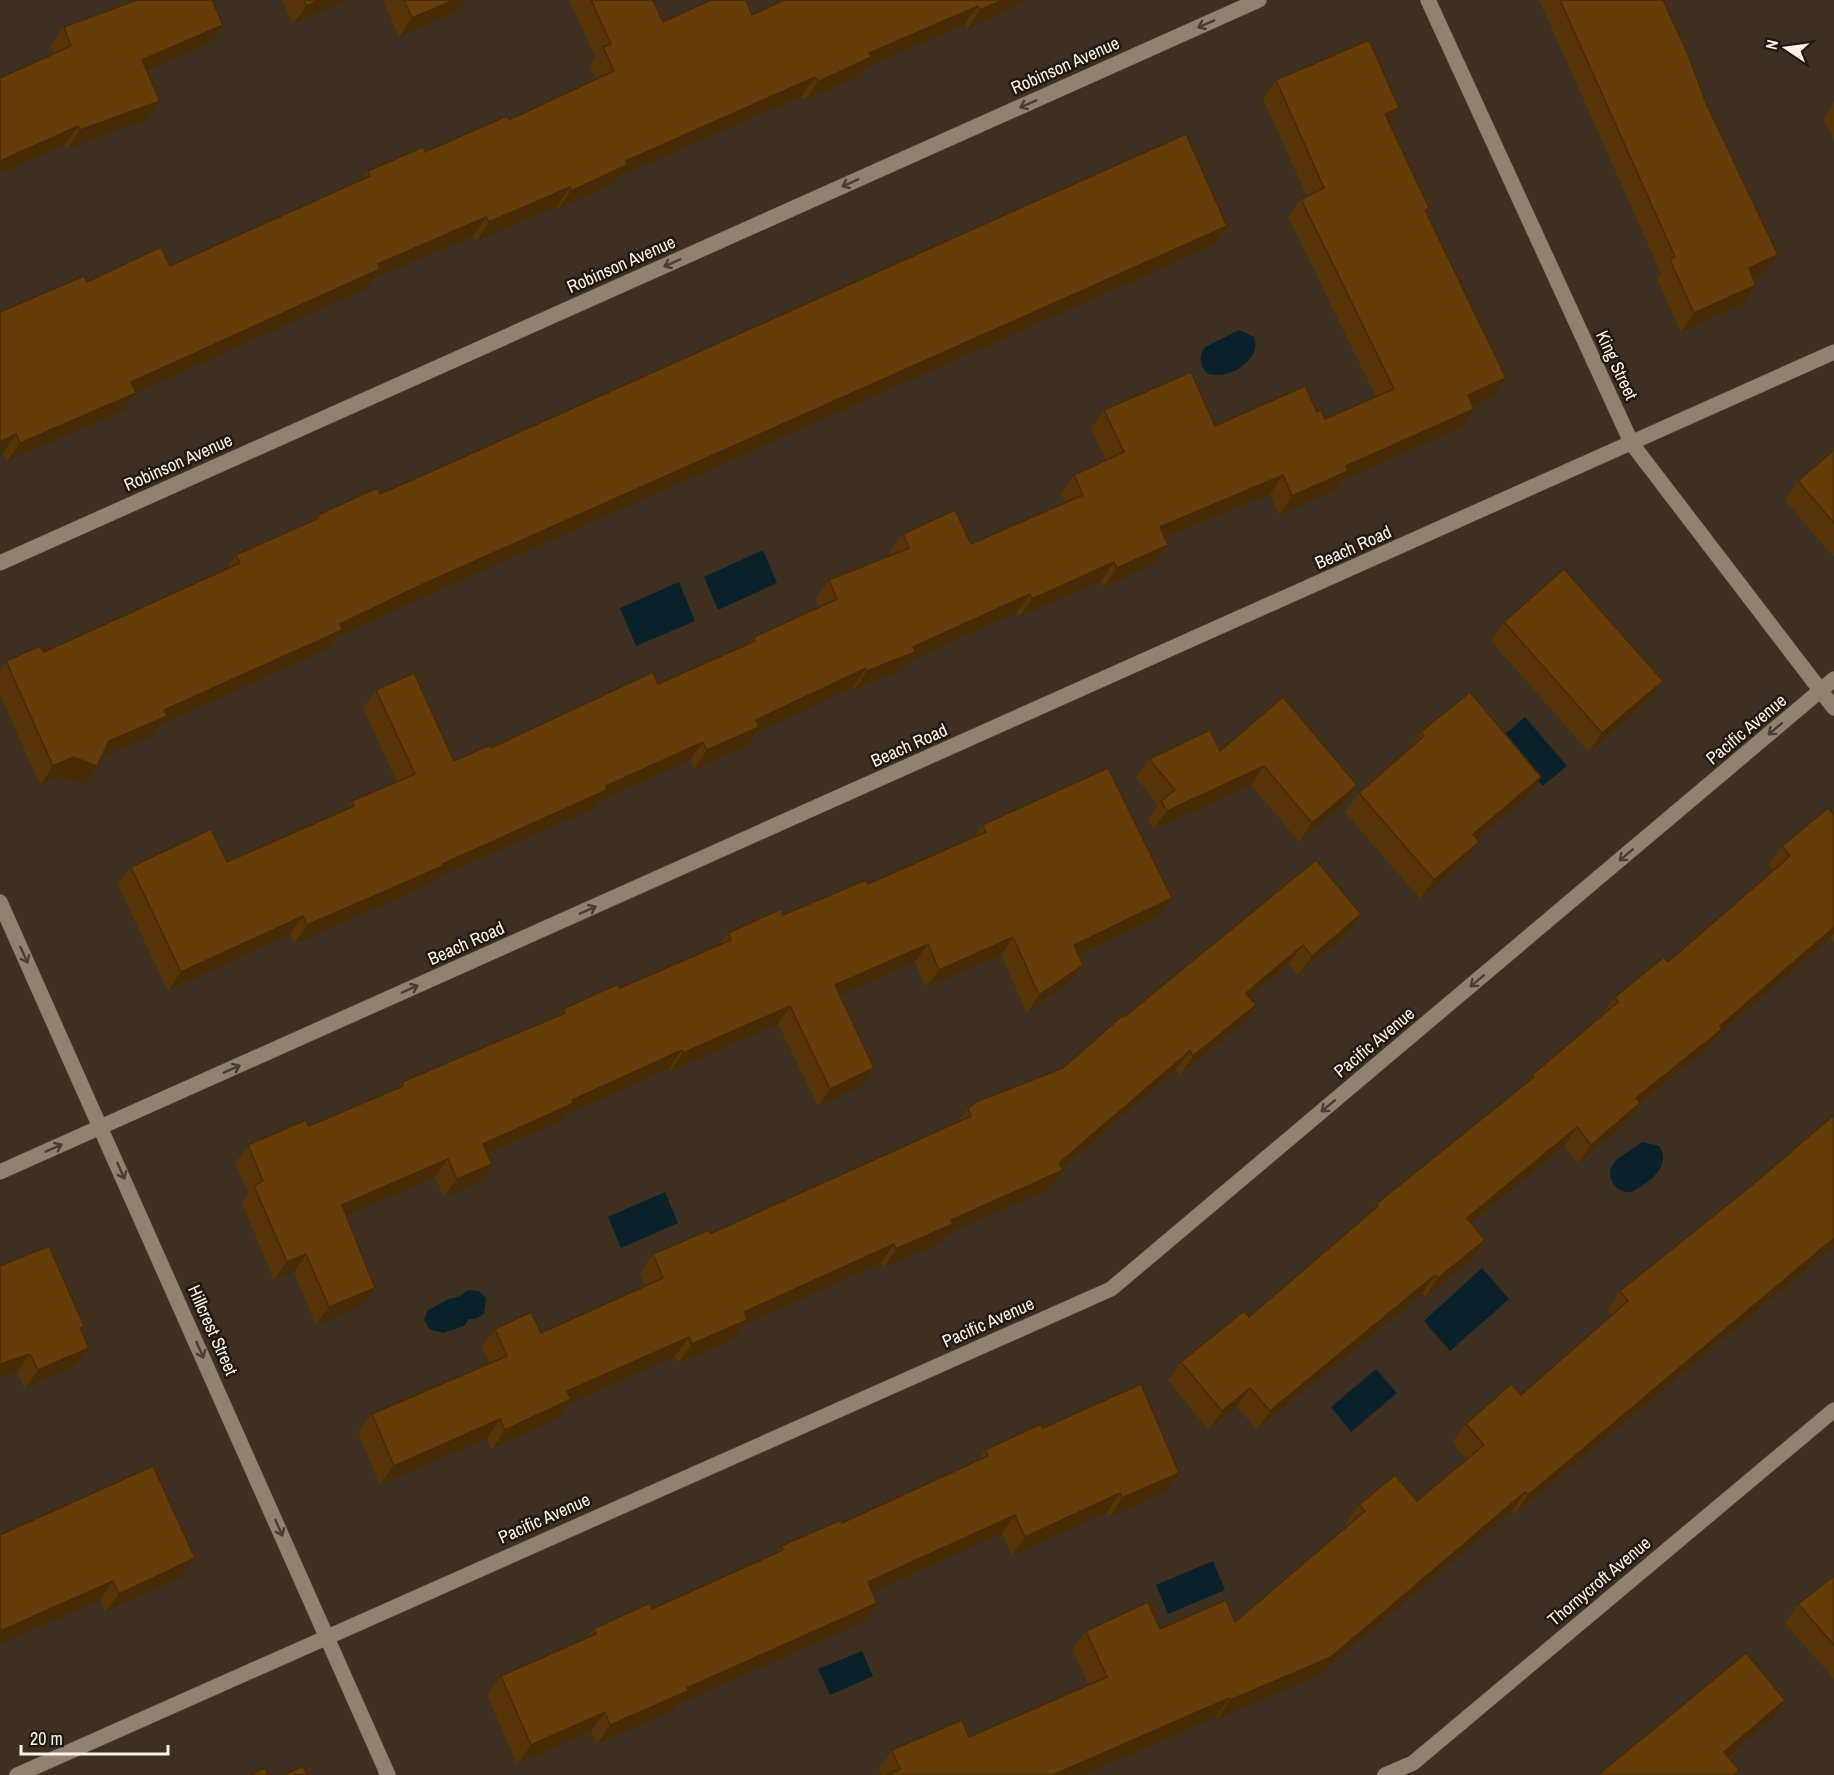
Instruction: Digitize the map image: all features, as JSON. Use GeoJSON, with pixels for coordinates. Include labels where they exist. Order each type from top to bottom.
{"type":"FeatureCollection","features":[{"type":"Feature","properties":{"kind":"street","name":"Robinson Avenue"},"geometry":{"type":"LineString","coordinates":[[0,563],[1259,0]]}},
{"type":"Feature","properties":{"kind":"street","name":"King Street"},"geometry":{"type":"LineString","coordinates":[[1428,0],[1632,444],[1834,708]]}},
{"type":"Feature","properties":{"kind":"street","name":"Beach Road"},"geometry":{"type":"LineString","coordinates":[[0,1172],[1834,352]]}},
{"type":"Feature","properties":{"kind":"street","name":"Pacific Avenue"},"geometry":{"type":"LineString","coordinates":[[17,1775],[1111,1289],[1834,679]]}},
{"type":"Feature","properties":{"kind":"street","name":"Hillcrest Street"},"geometry":{"type":"LineString","coordinates":[[0,902],[102,1126],[388,1775]]}},
{"type":"Feature","properties":{"kind":"street","name":"Thornycroft Avenue"},"geometry":{"type":"LineString","coordinates":[[1385,1775],[1413,1763],[1834,1410]]}},
{"type":"Feature","properties":{"kind":"water"},"geometry":{"type":"Polygon","coordinates":[[[1239,330],[1254,337],[1253,354],[1248,361],[1233,372],[1215,375],[1207,373],[1202,367],[1201,360],[1205,347],[1239,330]]]}},
{"type":"Feature","properties":{"kind":"water"},"geometry":{"type":"Polygon","coordinates":[[[763,550],[777,583],[718,610],[704,577],[763,550]]]}},
{"type":"Feature","properties":{"kind":"water"},"geometry":{"type":"Polygon","coordinates":[[[679,582],[695,621],[636,646],[620,608],[679,582]]]}},
{"type":"Feature","properties":{"kind":"water"},"geometry":{"type":"Polygon","coordinates":[[[1525,717],[1567,766],[1543,786],[1501,738],[1525,717]]]}},
{"type":"Feature","properties":{"kind":"water"},"geometry":{"type":"Polygon","coordinates":[[[1642,1142],[1659,1146],[1663,1153],[1661,1167],[1651,1179],[1632,1192],[1623,1191],[1615,1187],[1610,1170],[1616,1160],[1642,1142]]]}},
{"type":"Feature","properties":{"kind":"water"},"geometry":{"type":"Polygon","coordinates":[[[665,1192],[678,1223],[621,1248],[608,1217],[665,1192]]]}},
{"type":"Feature","properties":{"kind":"water"},"geometry":{"type":"Polygon","coordinates":[[[1482,1268],[1509,1299],[1450,1351],[1424,1321],[1482,1268]]]}},
{"type":"Feature","properties":{"kind":"water"},"geometry":{"type":"Polygon","coordinates":[[[468,1290],[479,1291],[486,1298],[484,1314],[475,1319],[469,1319],[464,1326],[443,1333],[429,1329],[424,1320],[428,1310],[451,1298],[459,1297],[468,1290]]]}},
{"type":"Feature","properties":{"kind":"water"},"geometry":{"type":"Polygon","coordinates":[[[1376,1369],[1397,1393],[1351,1432],[1331,1407],[1376,1369]]]}},
{"type":"Feature","properties":{"kind":"water"},"geometry":{"type":"Polygon","coordinates":[[[1213,1561],[1225,1590],[1168,1614],[1156,1585],[1213,1561]]]}},
{"type":"Feature","properties":{"kind":"water"},"geometry":{"type":"Polygon","coordinates":[[[862,1651],[873,1676],[830,1695],[818,1669],[862,1651]]]}},
{"type":"Feature","properties":{"kind":"building"},"geometry":{"type":"Polygon","coordinates":[[[137,0],[212,0],[223,25],[142,60],[160,101],[80,130],[78,126],[0,161],[0,78],[71,46],[64,27],[137,0]]]}},
{"type":"Feature","properties":{"kind":"building"},"geometry":{"type":"Polygon","coordinates":[[[304,0],[319,0],[306,6],[304,0]]]}},
{"type":"Feature","properties":{"kind":"building"},"geometry":{"type":"Polygon","coordinates":[[[404,0],[454,0],[412,18],[404,0]]]}},
{"type":"Feature","properties":{"kind":"building"},"geometry":{"type":"Polygon","coordinates":[[[591,0],[653,0],[663,22],[711,0],[746,0],[752,15],[784,0],[1003,0],[980,10],[978,6],[869,53],[871,57],[818,82],[815,77],[626,161],[627,165],[571,191],[570,187],[489,222],[486,217],[378,264],[380,269],[131,382],[136,393],[20,443],[16,434],[0,442],[0,312],[84,276],[87,282],[161,247],[170,266],[370,176],[368,171],[423,147],[425,152],[507,116],[509,120],[614,71],[603,47],[611,44],[591,0]]]}},
{"type":"Feature","properties":{"kind":"building"},"geometry":{"type":"Polygon","coordinates":[[[1560,0],[1663,0],[1689,57],[1706,103],[1778,255],[1749,268],[1756,285],[1694,313],[1670,260],[1675,257],[1560,0]]]}},
{"type":"Feature","properties":{"kind":"building"},"geometry":{"type":"Polygon","coordinates":[[[1369,40],[1399,108],[1385,114],[1429,208],[1425,210],[1506,378],[1468,395],[1474,409],[1346,466],[1348,471],[1292,496],[1283,475],[1160,527],[1168,545],[1117,568],[1114,562],[1032,599],[1030,594],[913,647],[915,652],[867,671],[866,668],[756,720],[759,727],[707,750],[703,742],[606,786],[607,790],[442,864],[443,866],[307,925],[303,916],[181,972],[131,867],[211,829],[227,862],[354,806],[352,801],[415,774],[376,690],[414,673],[454,761],[490,745],[491,748],[653,672],[658,684],[755,641],[754,637],[837,599],[829,580],[909,548],[903,534],[955,510],[971,544],[1083,495],[1074,475],[1124,452],[1104,410],[1191,372],[1215,426],[1305,386],[1317,412],[1321,410],[1325,419],[1394,389],[1301,199],[1324,188],[1276,80],[1369,40]]]}},
{"type":"Feature","properties":{"kind":"building"},"geometry":{"type":"Polygon","coordinates":[[[1186,134],[1227,226],[421,585],[340,624],[342,630],[164,710],[167,716],[109,741],[97,766],[73,757],[53,766],[6,661],[40,646],[44,652],[240,563],[236,555],[319,518],[318,515],[377,488],[380,494],[1186,134]]]}},
{"type":"Feature","properties":{"kind":"building"},"geometry":{"type":"Polygon","coordinates":[[[1834,450],[1834,523],[1798,481],[1834,450]]]}},
{"type":"Feature","properties":{"kind":"building"},"geometry":{"type":"Polygon","coordinates":[[[1564,569],[1663,681],[1602,733],[1504,622],[1564,569]]]}},
{"type":"Feature","properties":{"kind":"building"},"geometry":{"type":"Polygon","coordinates":[[[1470,692],[1541,777],[1473,834],[1479,842],[1434,880],[1359,793],[1424,736],[1421,732],[1470,692]]]}},
{"type":"Feature","properties":{"kind":"building"},"geometry":{"type":"Polygon","coordinates":[[[1283,697],[1357,785],[1312,823],[1264,766],[1167,811],[1161,801],[1175,790],[1149,759],[1210,730],[1220,751],[1283,697]]]}},
{"type":"Feature","properties":{"kind":"building"},"geometry":{"type":"Polygon","coordinates":[[[1108,768],[1172,898],[1074,945],[1083,965],[1039,995],[1013,937],[939,970],[928,944],[835,985],[874,1068],[830,1089],[790,1006],[683,1053],[682,1050],[483,1144],[492,1164],[457,1179],[448,1159],[342,1205],[375,1288],[329,1307],[306,1254],[287,1262],[254,1186],[263,1181],[248,1145],[306,1120],[309,1126],[403,1086],[402,1082],[565,1013],[563,1009],[618,984],[620,988],[731,940],[728,933],[781,909],[783,915],[866,880],[868,884],[986,832],[982,825],[1108,768]]]}},
{"type":"Feature","properties":{"kind":"building"},"geometry":{"type":"Polygon","coordinates":[[[1828,808],[1834,815],[1834,927],[1720,1026],[1722,1029],[1636,1098],[1640,1103],[1591,1145],[1577,1127],[1467,1218],[1485,1240],[1438,1278],[1435,1275],[1270,1411],[1250,1388],[1222,1411],[1181,1362],[1244,1311],[1249,1317],[1378,1206],[1376,1204],[1534,1077],[1532,1075],[1618,1002],[1615,997],[1664,957],[1668,962],[1790,856],[1782,846],[1828,808]]]}},
{"type":"Feature","properties":{"kind":"building"},"geometry":{"type":"Polygon","coordinates":[[[1316,860],[1361,914],[1312,956],[1303,945],[1246,993],[1256,1005],[1193,1056],[1190,1051],[1059,1163],[1063,1170],[951,1220],[953,1224],[896,1249],[894,1244],[744,1312],[747,1320],[692,1344],[689,1337],[567,1391],[571,1399],[505,1430],[500,1419],[394,1466],[372,1414],[507,1356],[495,1329],[531,1312],[541,1333],[663,1278],[653,1254],[709,1230],[710,1234],[971,1116],[968,1108],[976,1102],[1063,1068],[1123,1015],[1124,1017],[1316,860]]]}},
{"type":"Feature","properties":{"kind":"building"},"geometry":{"type":"Polygon","coordinates":[[[1834,1115],[1834,1238],[1528,1495],[1525,1492],[1331,1657],[1230,1700],[1229,1698],[1053,1775],[887,1775],[900,1769],[892,1750],[962,1720],[969,1737],[1107,1677],[1086,1631],[1148,1602],[1160,1629],[1226,1600],[1235,1622],[1365,1511],[1359,1505],[1395,1475],[1417,1501],[1484,1445],[1466,1424],[1511,1384],[1521,1395],[1628,1301],[1620,1291],[1751,1186],[1834,1115]]]}},
{"type":"Feature","properties":{"kind":"building"},"geometry":{"type":"Polygon","coordinates":[[[49,1246],[84,1326],[80,1328],[89,1348],[38,1370],[30,1354],[0,1364],[0,1266],[49,1246]]]}},
{"type":"Feature","properties":{"kind":"building"},"geometry":{"type":"Polygon","coordinates":[[[1141,1384],[1179,1473],[1122,1498],[1120,1493],[1025,1537],[1015,1515],[868,1582],[877,1603],[610,1725],[605,1712],[531,1745],[501,1676],[596,1634],[593,1629],[650,1603],[652,1609],[783,1550],[781,1546],[841,1520],[842,1523],[988,1456],[985,1450],[1041,1424],[1043,1428],[1141,1384]]]}},
{"type":"Feature","properties":{"kind":"building"},"geometry":{"type":"Polygon","coordinates":[[[153,1466],[195,1558],[119,1594],[113,1581],[0,1631],[0,1535],[153,1466]]]}},
{"type":"Feature","properties":{"kind":"building"},"geometry":{"type":"Polygon","coordinates":[[[1834,1576],[1834,1645],[1798,1604],[1834,1576]]]}},
{"type":"Feature","properties":{"kind":"building"},"geometry":{"type":"Polygon","coordinates":[[[1746,1653],[1785,1700],[1724,1752],[1739,1770],[1734,1775],[1598,1775],[1746,1653]]]}},
{"type":"Feature","properties":{"kind":"building"},"geometry":{"type":"Polygon","coordinates":[[[303,1766],[307,1775],[284,1775],[303,1766]]]}},
{"type":"Feature","properties":{"kind":"building"},"geometry":{"type":"Polygon","coordinates":[[[265,1768],[268,1775],[250,1775],[265,1768]]]}}]}
